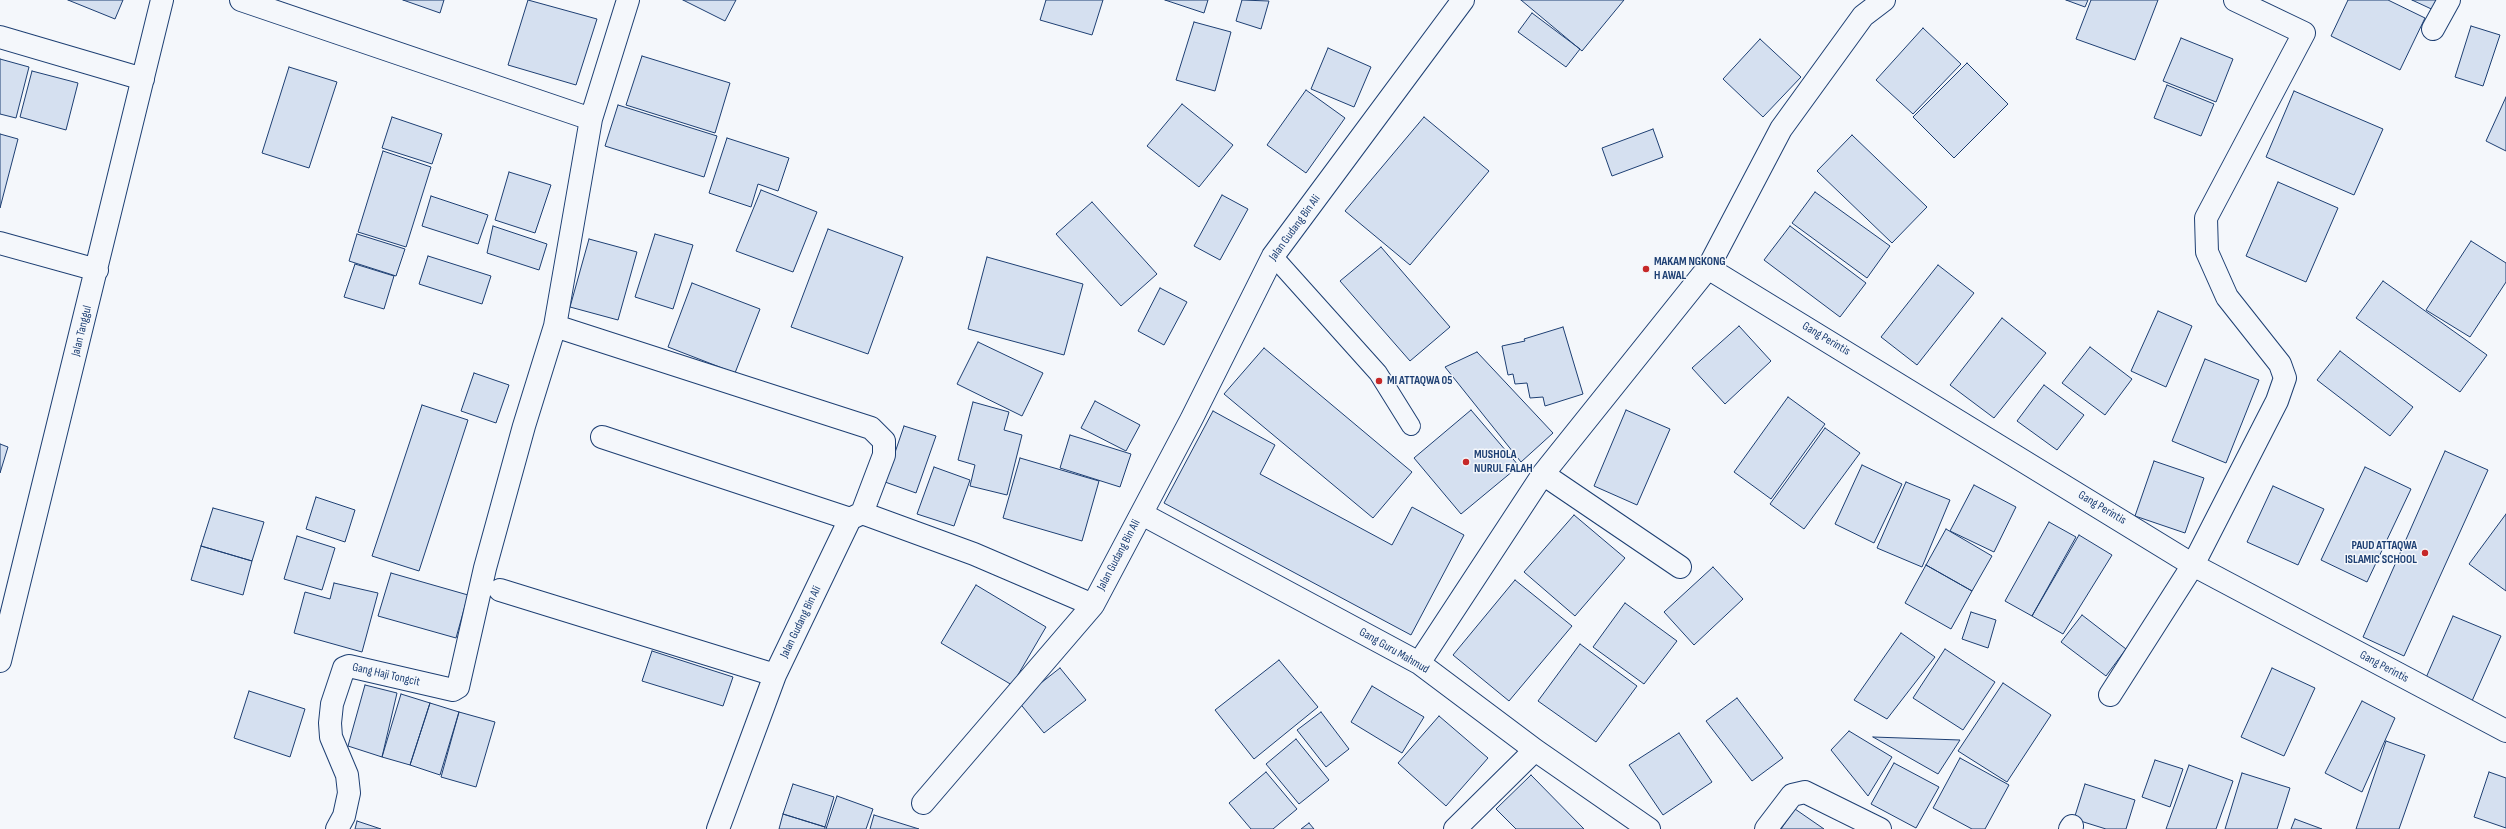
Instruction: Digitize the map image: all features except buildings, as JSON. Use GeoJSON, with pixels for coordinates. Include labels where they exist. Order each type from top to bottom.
{"type":"FeatureCollection","features":[{"type":"Feature","properties":{"kind":"street","name":"Jalan Tanggul"},"geometry":{"type":"LineString","coordinates":[[0,661],[162,0]]}},
{"type":"Feature","properties":{"kind":"street"},"geometry":{"type":"LineString","coordinates":[[241,0],[591,120]]}},
{"type":"Feature","properties":{"kind":"street"},"geometry":{"type":"LineString","coordinates":[[602,437],[856,516],[884,455],[884,441],[871,428],[555,326],[591,120],[628,0]]}},
{"type":"Feature","properties":{"kind":"street","name":"Jalan Gudang Bin Ali"},"geometry":{"type":"LineString","coordinates":[[718,829],[775,675],[856,516],[974,554],[1093,605],[1142,514],[1273,256],[1463,0]]}},
{"type":"Feature","properties":{"kind":"street"},"geometry":{"type":"LineString","coordinates":[[1419,662],[1543,474],[1708,268],[1781,130],[1863,16],[1884,0]]}},
{"type":"Feature","properties":{"kind":"street"},"geometry":{"type":"LineString","coordinates":[[2110,695],[2193,565],[2277,401],[2285,378],[2280,364],[2227,297],[2207,252],[2206,218],[2304,33],[2235,0]]}},
{"type":"Feature","properties":{"kind":"street"},"geometry":{"type":"LineString","coordinates":[[2433,29],[2449,0]]}},
{"type":"Feature","properties":{"kind":"street"},"geometry":{"type":"LineString","coordinates":[[0,37],[143,79]]}},
{"type":"Feature","properties":{"kind":"street"},"geometry":{"type":"LineString","coordinates":[[0,243],[97,270]]}},
{"type":"Feature","properties":{"kind":"street","name":"Gang Perintis"},"geometry":{"type":"LineString","coordinates":[[1708,268],[2193,565],[2506,730]]}},
{"type":"Feature","properties":{"kind":"street","name":"Gang Haji Tongcit"},"geometry":{"type":"LineString","coordinates":[[337,829],[344,816],[349,793],[347,775],[331,737],[330,723],[332,704],[344,668],[349,666],[453,690],[460,684],[485,568],[524,426],[555,326]]}},
{"type":"Feature","properties":{"kind":"street"},"geometry":{"type":"LineString","coordinates":[[1543,474],[1680,568]]}},
{"type":"Feature","properties":{"kind":"street","name":"Gang Guru Mahmud"},"geometry":{"type":"LineString","coordinates":[[1142,514],[1419,662],[1535,750],[1649,829]]}},
{"type":"Feature","properties":{"kind":"street"},"geometry":{"type":"LineString","coordinates":[[500,590],[775,675]]}},
{"type":"Feature","properties":{"kind":"street"},"geometry":{"type":"LineString","coordinates":[[922,803],[1093,605]]}},
{"type":"Feature","properties":{"kind":"street"},"geometry":{"type":"LineString","coordinates":[[1455,829],[1535,750]]}},
{"type":"Feature","properties":{"kind":"street"},"geometry":{"type":"LineString","coordinates":[[1766,829],[1792,795],[1805,792],[1880,829]]}},
{"type":"Feature","properties":{"kind":"lane"},"geometry":{"type":"LineString","coordinates":[[1273,256],[1378,373],[1411,426]]}},
{"type":"Feature","properties":{"kind":"place","name":"MAKAM NGKONG H AWAL"},"geometry":{"type":"Point","coordinates":[1646,269]}},
{"type":"Feature","properties":{"kind":"place","name":"MI ATTAQWA 05"},"geometry":{"type":"Point","coordinates":[1379,381]}},
{"type":"Feature","properties":{"kind":"place","name":"MUSHOLA NURUL FALAH"},"geometry":{"type":"Point","coordinates":[1466,462]}},
{"type":"Feature","properties":{"kind":"place","name":"PAUD ATTAQWA ISLAMIC SCHOOL"},"geometry":{"type":"Point","coordinates":[2425,553]}}]}
